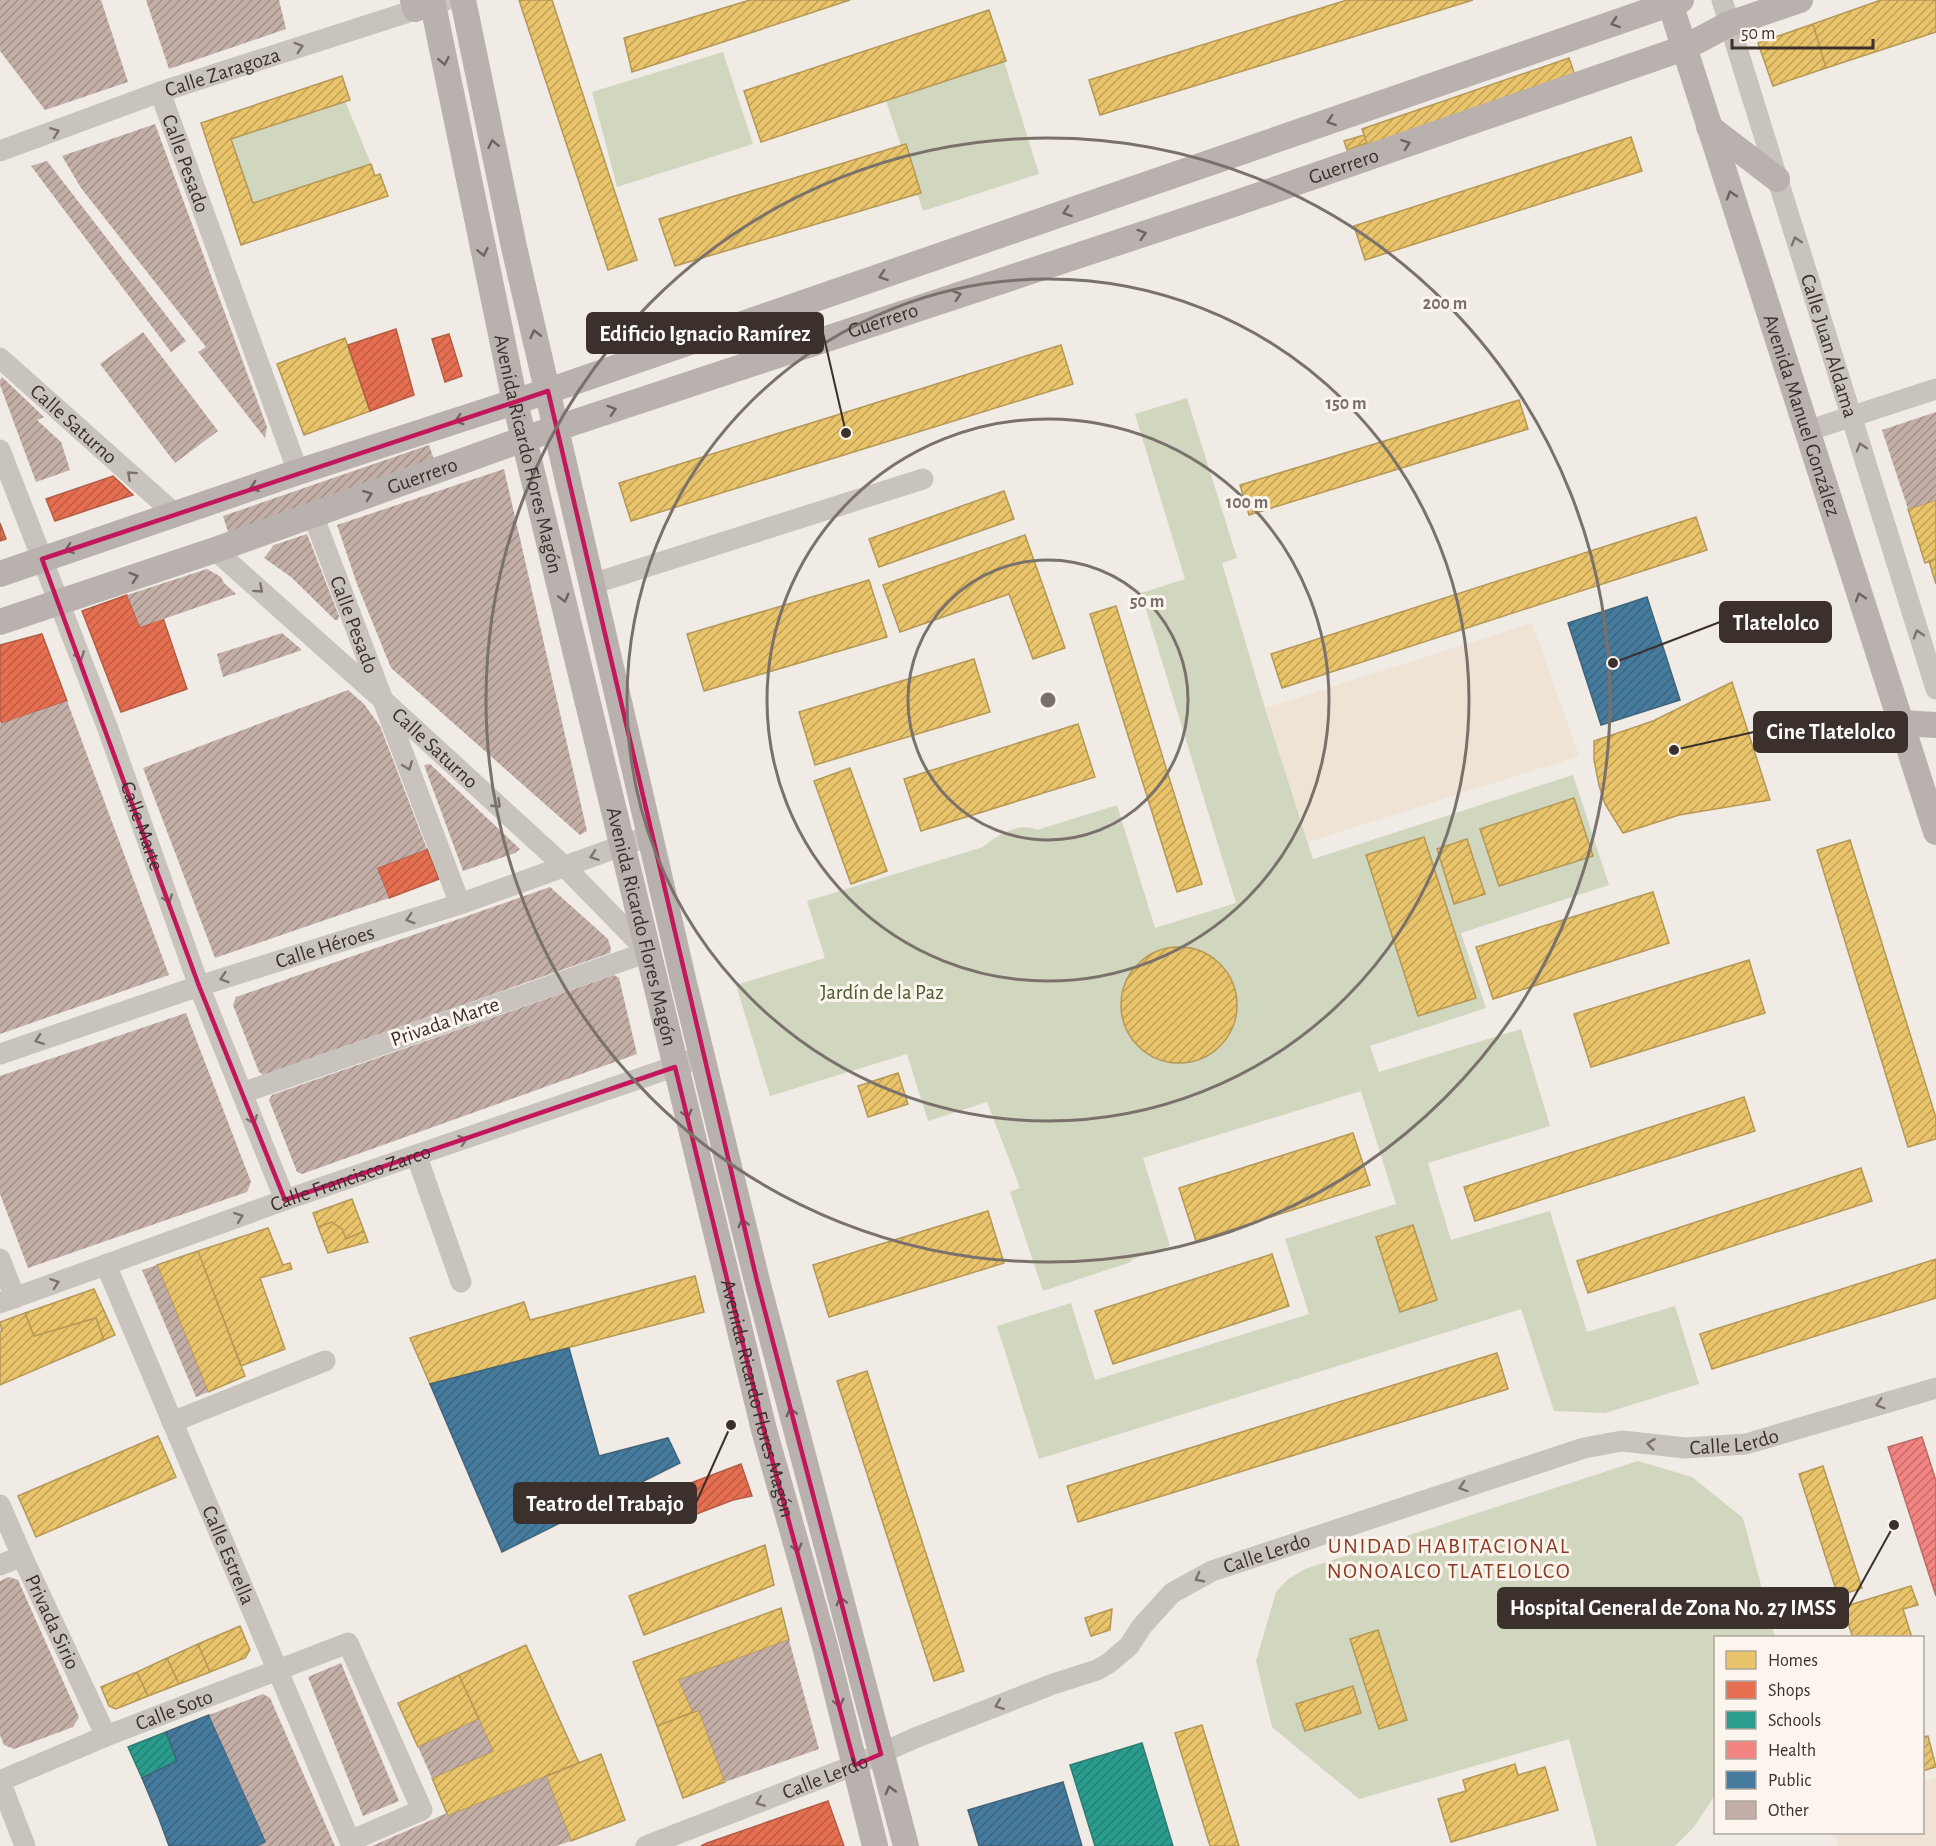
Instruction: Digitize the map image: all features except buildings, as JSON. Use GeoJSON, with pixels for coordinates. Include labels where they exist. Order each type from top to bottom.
{"type":"FeatureCollection","features":[{"type":"Feature","properties":{"kind":"main road","name":"Avenida Ricardo Flores Magón"},"geometry":{"type":"LineString","coordinates":[[463,0],[514,247],[702,1057],[757,1281],[906,1846]]}},
{"type":"Feature","properties":{"kind":"main road","name":"Guerrero"},"geometry":{"type":"LineString","coordinates":[[0,622],[215,550],[524,439],[1222,208],[1684,48],[1725,12],[1800,0]]}},
{"type":"Feature","properties":{"kind":"main road","name":"Guerrero"},"geometry":{"type":"LineString","coordinates":[[0,574],[298,472],[548,391],[1673,1]]}},
{"type":"Feature","properties":{"kind":"main road","name":"Avenida Manuel González"},"geometry":{"type":"LineString","coordinates":[[1673,1],[1684,48],[1901,723],[1931,794],[1936,832]]}},
{"type":"Feature","properties":{"kind":"main road","name":"Avenida Ricardo Flores Magón"},"geometry":{"type":"LineString","coordinates":[[428,3],[515,402],[624,846],[675,1067],[764,1430],[825,1646],[875,1846]]}},
{"type":"Feature","properties":{"kind":"main road"},"geometry":{"type":"LineString","coordinates":[[1709,127],[1777,179]]}},
{"type":"Feature","properties":{"kind":"main road"},"geometry":{"type":"LineString","coordinates":[[539,496],[544,488],[556,482],[563,484],[571,495]]}},
{"type":"Feature","properties":{"kind":"main road"},"geometry":{"type":"LineString","coordinates":[[1901,723],[1936,725]]}},
{"type":"Feature","properties":{"kind":"street","name":"Calle Zaragoza"},"geometry":{"type":"LineString","coordinates":[[0,151],[160,92],[428,3]]}},
{"type":"Feature","properties":{"kind":"street","name":"Calle Juan Aldama"},"geometry":{"type":"LineString","coordinates":[[1725,12],[1936,689]]}},
{"type":"Feature","properties":{"kind":"street","name":"Calle Pesado"},"geometry":{"type":"LineString","coordinates":[[160,92],[298,472]]}},
{"type":"Feature","properties":{"kind":"street","name":"Calle Saturno"},"geometry":{"type":"LineString","coordinates":[[0,358],[175,514]]}},
{"type":"Feature","properties":{"kind":"street"},"geometry":{"type":"LineString","coordinates":[[1807,431],[1936,389]]}},
{"type":"Feature","properties":{"kind":"street","name":"Calle Marte"},"geometry":{"type":"LineString","coordinates":[[0,450],[108,729],[199,986],[285,1200]]}},
{"type":"Feature","properties":{"kind":"street"},"geometry":{"type":"LineString","coordinates":[[592,584],[923,479]]}},
{"type":"Feature","properties":{"kind":"street","name":"Calle Pesado"},"geometry":{"type":"LineString","coordinates":[[313,514],[460,904]]}},
{"type":"Feature","properties":{"kind":"street","name":"Calle Saturno"},"geometry":{"type":"LineString","coordinates":[[215,550],[564,866],[648,952]]}},
{"type":"Feature","properties":{"kind":"street","name":"Calle Héroes"},"geometry":{"type":"LineString","coordinates":[[0,1054],[199,986],[460,904],[649,836]]}},
{"type":"Feature","properties":{"kind":"street","name":"Privada Marte"},"geometry":{"type":"LineString","coordinates":[[242,1093],[648,952]]}},
{"type":"Feature","properties":{"kind":"street","name":"Calle Francisco Zarco"},"geometry":{"type":"LineString","coordinates":[[7,1300],[285,1200],[702,1057]]}},
{"type":"Feature","properties":{"kind":"street"},"geometry":{"type":"LineString","coordinates":[[417,1156],[461,1282]]}},
{"type":"Feature","properties":{"kind":"street"},"geometry":{"type":"LineString","coordinates":[[0,1259],[7,1300]]}},
{"type":"Feature","properties":{"kind":"street","name":"Calle Estrella"},"geometry":{"type":"LineString","coordinates":[[106,1265],[351,1843]]}},
{"type":"Feature","properties":{"kind":"street"},"geometry":{"type":"LineString","coordinates":[[172,1422],[325,1361]]}},
{"type":"Feature","properties":{"kind":"street","name":"Calle Lerdo"},"geometry":{"type":"LineString","coordinates":[[646,1846],[680,1840],[915,1738],[1032,1692],[1097,1670],[1129,1646],[1142,1626],[1172,1593],[1212,1571],[1584,1448],[1622,1441],[1685,1448],[1746,1444],[1936,1388]]}},
{"type":"Feature","properties":{"kind":"street","name":"Privada Sirio"},"geometry":{"type":"LineString","coordinates":[[0,1505],[106,1736]]}},
{"type":"Feature","properties":{"kind":"street"},"geometry":{"type":"LineString","coordinates":[[0,1565],[22,1556]]}},
{"type":"Feature","properties":{"kind":"street","name":"Calle Soto"},"geometry":{"type":"LineString","coordinates":[[0,1781],[106,1736],[348,1643],[422,1810],[351,1843]]}},
{"type":"Feature","properties":{"kind":"street"},"geometry":{"type":"LineString","coordinates":[[0,1781],[25,1846]]}},
{"type":"Feature","properties":{"kind":"highlighted area"},"geometry":{"type":"Polygon","coordinates":[[[548,391],[757,1281],[881,1754],[855,1765],[764,1430],[675,1067],[285,1200],[199,986],[42,559],[548,391]]]}},
{"type":"Feature","properties":{"kind":"green space"},"geometry":{"type":"Polygon","coordinates":[[[723,52],[753,144],[617,187],[592,92],[723,52]]]}},
{"type":"Feature","properties":{"kind":"green space"},"geometry":{"type":"Polygon","coordinates":[[[1004,61],[1039,174],[923,211],[886,101],[1004,61]]]}},
{"type":"Feature","properties":{"kind":"green space"},"geometry":{"type":"Polygon","coordinates":[[[345,101],[371,164],[253,203],[231,139],[345,101]]]}},
{"type":"Feature","properties":{"kind":"green space","name":"Jardín de la Paz"},"geometry":{"type":"Polygon","coordinates":[[[1187,398],[1237,558],[1222,563],[1313,859],[1573,775],[1609,885],[1461,933],[1486,1008],[1370,1046],[1379,1072],[1521,1029],[1550,1126],[1428,1163],[1451,1240],[1550,1211],[1587,1332],[1675,1306],[1699,1384],[1605,1413],[1554,1411],[1521,1309],[1039,1459],[997,1326],[1071,1303],[1095,1380],[1309,1314],[1285,1239],[1396,1204],[1361,1091],[1143,1158],[1170,1246],[1131,1260],[1131,1262],[1043,1291],[1010,1192],[1020,1188],[987,1102],[928,1121],[907,1054],[770,1096],[736,985],[825,958],[807,901],[983,847],[1008,831],[1023,827],[1037,830],[1117,805],[1155,928],[1236,903],[1141,593],[1185,579],[1135,414],[1187,398]]]}},
{"type":"Feature","properties":{"kind":"green space"},"geometry":{"type":"Polygon","coordinates":[[[1638,1461],[1692,1477],[1743,1518],[1775,1636],[1714,1636],[1714,1797],[1694,1827],[1675,1846],[1597,1846],[1569,1739],[1359,1799],[1272,1727],[1256,1661],[1276,1592],[1287,1580],[1305,1569],[1638,1461]]]}},
{"type":"Feature","properties":{"kind":"shaded area"},"geometry":{"type":"Polygon","coordinates":[[[1532,623],[1579,756],[1308,842],[1265,708],[1532,623]]]}},
{"type":"Feature","properties":{"kind":"shaded area"},"geometry":{"type":"Polygon","coordinates":[[[1936,1777],[1936,1846],[1838,1846],[1834,1834],[1924,1834],[1924,1781],[1936,1777]]]}},
{"type":"Feature","properties":{"kind":"place","name":"Edificio Ignacio Ramírez"},"geometry":{"type":"Point","coordinates":[846,433]}},
{"type":"Feature","properties":{"kind":"place","name":"Tlatelolco"},"geometry":{"type":"Point","coordinates":[1613,663]}},
{"type":"Feature","properties":{"kind":"place","name":"Cine Tlatelolco"},"geometry":{"type":"Point","coordinates":[1674,750]}},
{"type":"Feature","properties":{"kind":"place","name":"Teatro del Trabajo"},"geometry":{"type":"Point","coordinates":[731,1425]}},
{"type":"Feature","properties":{"kind":"place","name":"Hospital General de Zona No. 27 IMSS"},"geometry":{"type":"Point","coordinates":[1894,1525]}},
{"type":"Feature","properties":{"kind":"district","name":"UNIDAD HABITACIONAL NONOALCO TLATELOLCO"},"geometry":{"type":"Point","coordinates":[1449,1559]}}]}
